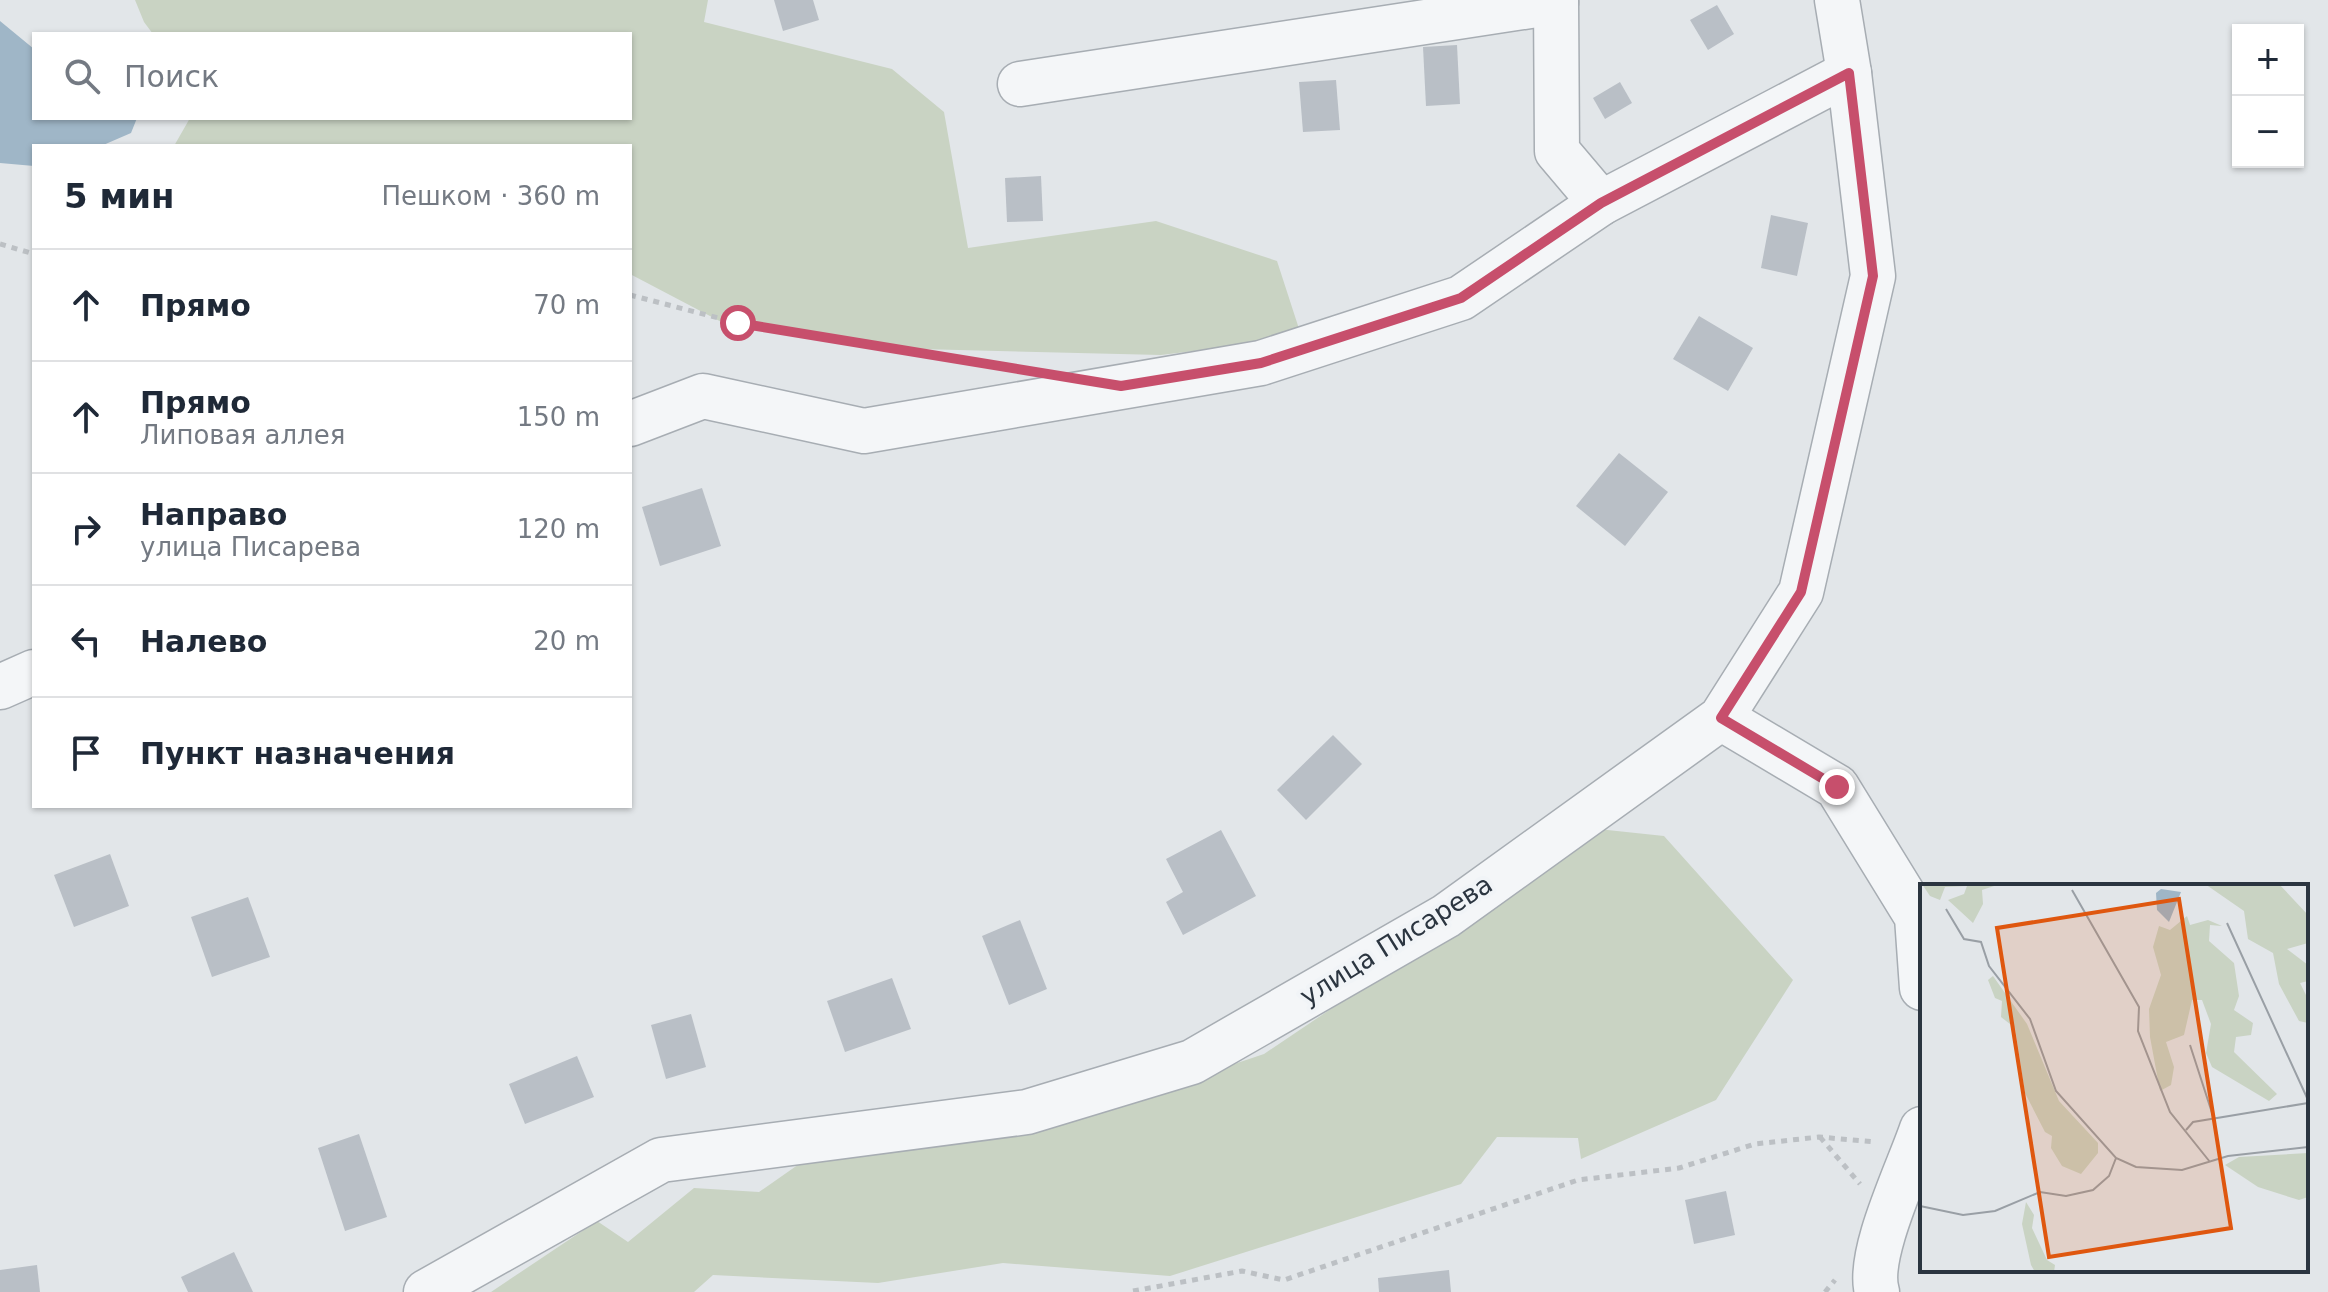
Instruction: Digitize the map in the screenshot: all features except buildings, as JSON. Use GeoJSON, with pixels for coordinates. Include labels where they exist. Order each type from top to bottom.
{"type":"FeatureCollection","features":[{"type":"Feature","properties":{"kind":"street","name":"улица Писарева"},"geometry":{"type":"LineString","coordinates":[[426,1292],[661,1160],[1027,1112],[1192,1062],[1446,916],[1721,718],[1801,592],[1873,276],[1849,73],[1837,0]]}},
{"type":"Feature","properties":{"kind":"street"},"geometry":{"type":"LineString","coordinates":[[1020,84],[1556,1],[1557,151],[1601,203]]}},
{"type":"Feature","properties":{"kind":"street"},"geometry":{"type":"LineString","coordinates":[[632,423],[703,396],[864,431],[1261,363],[1461,298],[1601,203],[1849,73]]}},
{"type":"Feature","properties":{"kind":"street"},"geometry":{"type":"LineString","coordinates":[[0,687],[32,673]]}},
{"type":"Feature","properties":{"kind":"street"},"geometry":{"type":"LineString","coordinates":[[1721,718],[1837,787],[1917,917],[1920,960]]}},
{"type":"Feature","properties":{"kind":"street"},"geometry":{"type":"LineString","coordinates":[[1877,1292],[1873,1280],[1888,1217],[1919,1137]]}},
{"type":"Feature","properties":{"kind":"path"},"geometry":{"type":"LineString","coordinates":[[0,244],[32,253]]}},
{"type":"Feature","properties":{"kind":"path"},"geometry":{"type":"LineString","coordinates":[[632,296],[738,323],[1004,367]]}},
{"type":"Feature","properties":{"kind":"path"},"geometry":{"type":"LineString","coordinates":[[1133,1291],[1242,1271],[1284,1280],[1578,1180],[1679,1168],[1755,1144],[1819,1137],[1919,1137]]}},
{"type":"Feature","properties":{"kind":"path"},"geometry":{"type":"LineString","coordinates":[[1819,1137],[1888,1217]]}},
{"type":"Feature","properties":{"kind":"green space"},"geometry":{"type":"Polygon","coordinates":[[[135,0],[708,0],[704,22],[892,69],[944,112],[968,248],[1156,221],[1277,261],[1302,338],[1161,355],[919,349],[729,326],[632,275],[632,144],[175,144],[189,120],[632,120],[632,32],[152,32],[135,0]]]}},
{"type":"Feature","properties":{"kind":"green space"},"geometry":{"type":"Polygon","coordinates":[[[1598,829],[1664,836],[1793,980],[1716,1100],[1581,1159],[1578,1138],[1497,1137],[1461,1184],[1170,1276],[1003,1263],[878,1283],[713,1275],[694,1292],[491,1292],[597,1221],[628,1242],[694,1188],[759,1192],[812,1155],[1037,1130],[1264,1054],[1598,829]]]}},
{"type":"Feature","properties":{"kind":"water"},"geometry":{"type":"Polygon","coordinates":[[[0,21],[32,47],[32,120],[136,120],[131,133],[106,144],[32,144],[32,166],[0,163],[0,21]]]}},
{"type":"Feature","properties":{"kind":"route"},"geometry":{"type":"LineString","coordinates":[[738,323],[1121,386],[1261,363],[1461,298],[1601,203],[1849,73],[1873,276],[1801,592],[1721,718],[1837,787]]}}]}
